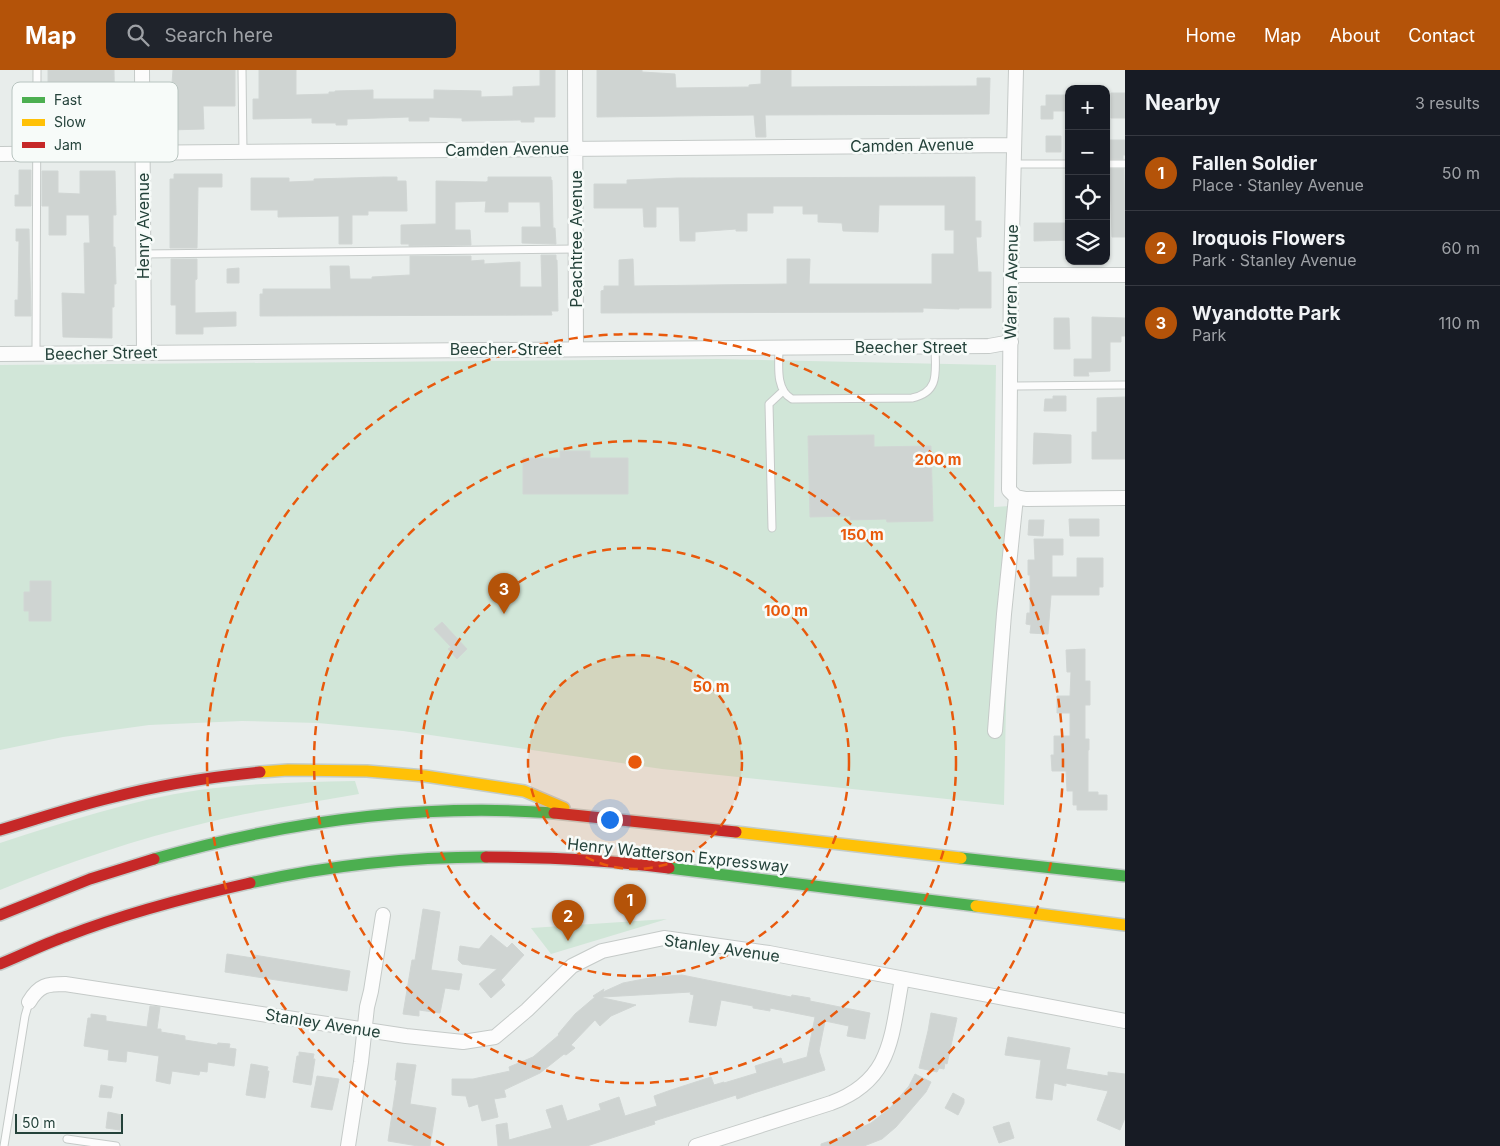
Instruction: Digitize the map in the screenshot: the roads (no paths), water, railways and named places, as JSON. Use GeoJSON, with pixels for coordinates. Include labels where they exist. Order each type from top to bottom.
{"type":"FeatureCollection","features":[{"type":"Feature","properties":{"kind":"highway"},"geometry":{"type":"LineString","coordinates":[[0,830],[109,798],[186,781],[263,772],[314,770],[393,773],[524,790],[580,815]]}},
{"type":"Feature","properties":{"kind":"highway","name":"Henry Watterson Expressway"},"geometry":{"type":"LineString","coordinates":[[0,915],[119,870],[230,840],[334,821],[438,812],[490,810],[580,815],[1125,876]]}},
{"type":"Feature","properties":{"kind":"highway","name":"Henry Watterson Expressway"},"geometry":{"type":"LineString","coordinates":[[0,964],[66,936],[170,902],[237,886],[297,873],[358,864],[468,857],[531,857],[630,862],[1125,925]]}},
{"type":"Feature","properties":{"kind":"street","name":"Peachtree Avenue"},"geometry":{"type":"LineString","coordinates":[[575,70],[576,349]]}},
{"type":"Feature","properties":{"kind":"street","name":"Warren Avenue"},"geometry":{"type":"LineString","coordinates":[[995,731],[1014,496],[1008,486],[1011,342],[1010,275],[1016,70]]}},
{"type":"Feature","properties":{"kind":"street","name":"Camden Avenue"},"geometry":{"type":"LineString","coordinates":[[178,153],[1014,145]]}},
{"type":"Feature","properties":{"kind":"street","name":"Henry Avenue"},"geometry":{"type":"LineString","coordinates":[[142,162],[144,352]]}},
{"type":"Feature","properties":{"kind":"street"},"geometry":{"type":"LineString","coordinates":[[1010,275],[1125,275]]}},
{"type":"Feature","properties":{"kind":"street","name":"Beecher Street"},"geometry":{"type":"LineString","coordinates":[[0,354],[935,347],[989,346],[1011,342]]}},
{"type":"Feature","properties":{"kind":"street"},"geometry":{"type":"LineString","coordinates":[[1014,496],[1125,498]]}},
{"type":"Feature","properties":{"kind":"street"},"geometry":{"type":"LineString","coordinates":[[348,1146],[364,1030],[383,915]]}},
{"type":"Feature","properties":{"kind":"street","name":"Stanley Avenue"},"geometry":{"type":"LineString","coordinates":[[29,1002],[35,993],[48,984],[65,984],[364,1030],[463,1042],[495,1037],[527,1010],[572,966],[602,951],[664,938],[769,953],[1125,1021]]}},
{"type":"Feature","properties":{"kind":"street"},"geometry":{"type":"LineString","coordinates":[[696,1146],[831,1104],[846,1098],[865,1085],[882,1063],[888,1051],[902,979]]}},
{"type":"Feature","properties":{"kind":"lane"},"geometry":{"type":"LineString","coordinates":[[242,70],[243,152]]}},
{"type":"Feature","properties":{"kind":"lane"},"geometry":{"type":"LineString","coordinates":[[36,353],[38,162]]}},
{"type":"Feature","properties":{"kind":"lane"},"geometry":{"type":"LineString","coordinates":[[1014,164],[1065,164]]}},
{"type":"Feature","properties":{"kind":"lane"},"geometry":{"type":"LineString","coordinates":[[1110,164],[1125,164]]}},
{"type":"Feature","properties":{"kind":"lane"},"geometry":{"type":"LineString","coordinates":[[143,254],[576,249]]}},
{"type":"Feature","properties":{"kind":"lane"},"geometry":{"type":"LineString","coordinates":[[779,348],[780,379],[783,391],[792,398],[912,398],[923,396],[931,389],[935,382],[935,347]]}},
{"type":"Feature","properties":{"kind":"lane"},"geometry":{"type":"LineString","coordinates":[[1010,386],[1125,385]]}},
{"type":"Feature","properties":{"kind":"lane"},"geometry":{"type":"LineString","coordinates":[[772,528],[769,404],[783,391]]}},
{"type":"Feature","properties":{"kind":"lane"},"geometry":{"type":"LineString","coordinates":[[4,1146],[25,1016],[29,1002]]}},
{"type":"Feature","properties":{"kind":"lane"},"geometry":{"type":"LineString","coordinates":[[67,1139],[116,1146]]}},
{"type":"Feature","properties":{"kind":"place","name":"Wyandotte Park"},"geometry":{"type":"Point","coordinates":[504,614]}},
{"type":"Feature","properties":{"kind":"place","name":"Fallen Soldier"},"geometry":{"type":"Point","coordinates":[630,925]}},
{"type":"Feature","properties":{"kind":"place","name":"Iroquois Flowers"},"geometry":{"type":"Point","coordinates":[568,941]}}]}
